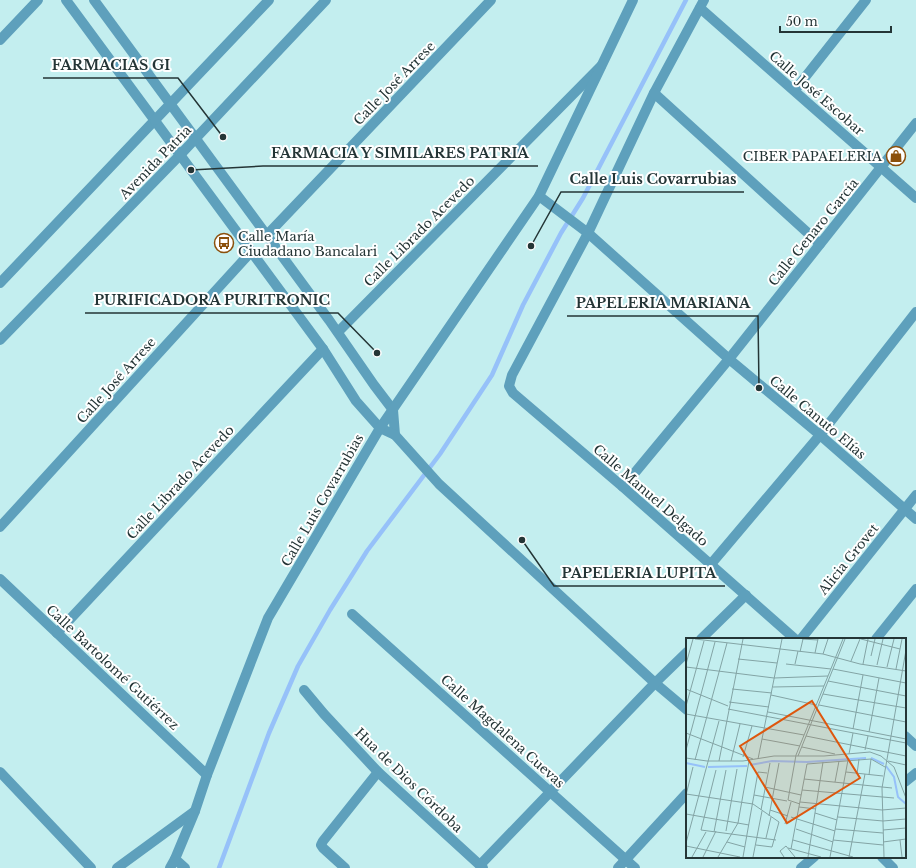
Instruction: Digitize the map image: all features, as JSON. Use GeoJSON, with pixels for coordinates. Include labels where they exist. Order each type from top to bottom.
{"type":"FeatureCollection","features":[{"type":"Feature","properties":{"kind":"street"},"geometry":{"type":"LineString","coordinates":[[0,40],[38,0]]}},
{"type":"Feature","properties":{"kind":"street"},"geometry":{"type":"LineString","coordinates":[[66,0],[323,349],[356,401],[380,428],[395,435],[439,484],[655,683],[686,709]]}},
{"type":"Feature","properties":{"kind":"street"},"geometry":{"type":"LineString","coordinates":[[94,0],[338,332],[374,386],[393,410],[395,435]]}},
{"type":"Feature","properties":{"kind":"street"},"geometry":{"type":"LineString","coordinates":[[0,283],[269,0]]}},
{"type":"Feature","properties":{"kind":"street","name":"Avenida Patria"},"geometry":{"type":"LineString","coordinates":[[0,340],[196,139],[326,0]]}},
{"type":"Feature","properties":{"kind":"street","name":"Calle José Arrese"},"geometry":{"type":"LineString","coordinates":[[267,235],[491,0]]}},
{"type":"Feature","properties":{"kind":"street","name":"Calle Luis Covarrubias"},"geometry":{"type":"LineString","coordinates":[[173,864],[195,811],[207,774],[268,618],[380,428],[539,196],[633,0]]}},
{"type":"Feature","properties":{"kind":"street"},"geometry":{"type":"LineString","coordinates":[[795,90],[866,0]]}},
{"type":"Feature","properties":{"kind":"street"},"geometry":{"type":"LineString","coordinates":[[585,231],[654,93],[702,4]]}},
{"type":"Feature","properties":{"kind":"street","name":"Calle José Escobar"},"geometry":{"type":"LineString","coordinates":[[702,4],[795,90],[916,198]]}},
{"type":"Feature","properties":{"kind":"street","name":"Calle Librado Acevedo"},"geometry":{"type":"LineString","coordinates":[[338,332],[604,63]]}},
{"type":"Feature","properties":{"kind":"street"},"geometry":{"type":"LineString","coordinates":[[654,93],[820,244]]}},
{"type":"Feature","properties":{"kind":"street","name":"Calle Genaro García"},"geometry":{"type":"LineString","coordinates":[[623,486],[729,358],[916,123]]}},
{"type":"Feature","properties":{"kind":"street","name":"Calle Canuto Elías"},"geometry":{"type":"LineString","coordinates":[[539,196],[585,231],[729,358],[916,519]]}},
{"type":"Feature","properties":{"kind":"street","name":"Calle Manuel Delgado"},"geometry":{"type":"LineString","coordinates":[[585,231],[512,375],[509,386],[513,393],[623,486],[794,638]]}},
{"type":"Feature","properties":{"kind":"street","name":"Calle José Arrese"},"geometry":{"type":"LineString","coordinates":[[0,526],[251,252]]}},
{"type":"Feature","properties":{"kind":"street"},"geometry":{"type":"LineString","coordinates":[[711,564],[820,435],[916,312]]}},
{"type":"Feature","properties":{"kind":"street","name":"Calle Librado Acevedo"},"geometry":{"type":"LineString","coordinates":[[57,633],[323,349]]}},
{"type":"Feature","properties":{"kind":"street","name":"Alicia Grovet"},"geometry":{"type":"LineString","coordinates":[[802,638],[916,495]]}},
{"type":"Feature","properties":{"kind":"street","name":"Calle Bartolomé Gutiérrez"},"geometry":{"type":"LineString","coordinates":[[0,579],[207,774]]}},
{"type":"Feature","properties":{"kind":"street"},"geometry":{"type":"LineString","coordinates":[[877,638],[916,588]]}},
{"type":"Feature","properties":{"kind":"street"},"geometry":{"type":"LineString","coordinates":[[702,638],[746,595]]}},
{"type":"Feature","properties":{"kind":"street","name":"Calle Magdalena Cuevas"},"geometry":{"type":"LineString","coordinates":[[352,614],[635,868]]}},
{"type":"Feature","properties":{"kind":"street"},"geometry":{"type":"LineString","coordinates":[[482,867],[551,792],[655,683],[686,653]]}},
{"type":"Feature","properties":{"kind":"street","name":"Hua de Dios Córdoba"},"geometry":{"type":"LineString","coordinates":[[304,690],[324,714],[378,772],[482,867]]}},
{"type":"Feature","properties":{"kind":"street"},"geometry":{"type":"LineString","coordinates":[[906,737],[916,746]]}},
{"type":"Feature","properties":{"kind":"street"},"geometry":{"type":"LineString","coordinates":[[0,772],[91,868]]}},
{"type":"Feature","properties":{"kind":"street"},"geometry":{"type":"LineString","coordinates":[[345,868],[325,851],[321,845],[325,837],[378,772]]}},
{"type":"Feature","properties":{"kind":"street"},"geometry":{"type":"LineString","coordinates":[[906,781],[916,773]]}},
{"type":"Feature","properties":{"kind":"street"},"geometry":{"type":"LineString","coordinates":[[618,868],[686,794]]}},
{"type":"Feature","properties":{"kind":"street"},"geometry":{"type":"LineString","coordinates":[[117,868],[195,811]]}},
{"type":"Feature","properties":{"kind":"street"},"geometry":{"type":"LineString","coordinates":[[801,868],[813,858]]}},
{"type":"Feature","properties":{"kind":"street"},"geometry":{"type":"LineString","coordinates":[[883,858],[893,868]]}},
{"type":"Feature","properties":{"kind":"street"},"geometry":{"type":"LineString","coordinates":[[173,864],[185,868]]}},
{"type":"Feature","properties":{"kind":"waterway"},"geometry":{"type":"LineString","coordinates":[[219,868],[269,733],[298,666],[330,610],[367,551],[440,454],[492,375],[523,305],[561,233],[583,198],[686,0]]}},
{"type":"Feature","properties":{"kind":"place","name":"FARMACIAS GI"},"geometry":{"type":"Point","coordinates":[223,137]}},
{"type":"Feature","properties":{"kind":"place","name":"CIBER PAPAELERIA"},"geometry":{"type":"Point","coordinates":[896,156]}},
{"type":"Feature","properties":{"kind":"place","name":"FARMACIA Y SIMILARES PATRIA"},"geometry":{"type":"Point","coordinates":[191,170]}},
{"type":"Feature","properties":{"kind":"place","name":"Calle María Ciudadano Bancalari"},"geometry":{"type":"Point","coordinates":[224,243]}},
{"type":"Feature","properties":{"kind":"place","name":"Calle Luis Covarrubias"},"geometry":{"type":"Point","coordinates":[531,246]}},
{"type":"Feature","properties":{"kind":"place","name":"PURIFICADORA PURITRONIC"},"geometry":{"type":"Point","coordinates":[377,353]}},
{"type":"Feature","properties":{"kind":"place","name":"PAPELERIA MARIANA"},"geometry":{"type":"Point","coordinates":[759,388]}},
{"type":"Feature","properties":{"kind":"place","name":"PAPELERIA LUPITA"},"geometry":{"type":"Point","coordinates":[522,540]}}]}
